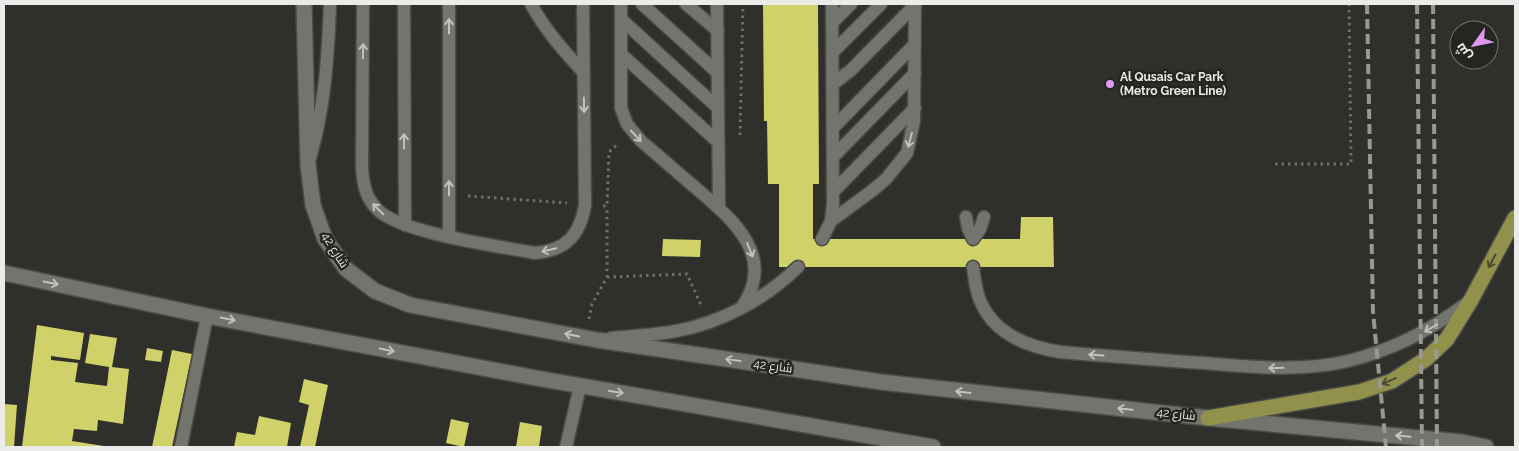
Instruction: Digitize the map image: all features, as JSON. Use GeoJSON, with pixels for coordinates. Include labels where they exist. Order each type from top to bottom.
{"type":"FeatureCollection","features":[{"type":"Feature","properties":{"kind":"main road"},"geometry":{"type":"LineString","coordinates":[[1208,418],[1359,392],[1392,381],[1426,359],[1447,339],[1471,300],[1515,218]]}},
{"type":"Feature","properties":{"kind":"street","name":"شارع 42"},"geometry":{"type":"LineString","coordinates":[[304,4],[308,165],[314,205],[325,239],[346,269],[375,291],[410,304],[591,339],[881,382],[1208,418],[1462,442],[1486,447]]}},
{"type":"Feature","properties":{"kind":"street"},"geometry":{"type":"LineString","coordinates":[[5,272],[208,316],[580,386],[933,447]]}},
{"type":"Feature","properties":{"kind":"lane"},"geometry":{"type":"LineString","coordinates":[[308,165],[325,89],[328,64],[330,4]]}},
{"type":"Feature","properties":{"kind":"lane"},"geometry":{"type":"LineString","coordinates":[[363,4],[363,183],[368,198],[378,210],[390,219],[405,225],[449,237],[534,253],[559,248],[569,241],[577,231],[582,220],[585,205],[583,4]]}},
{"type":"Feature","properties":{"kind":"lane"},"geometry":{"type":"LineString","coordinates":[[404,4],[405,225]]}},
{"type":"Feature","properties":{"kind":"lane"},"geometry":{"type":"LineString","coordinates":[[449,4],[449,237]]}},
{"type":"Feature","properties":{"kind":"lane"},"geometry":{"type":"LineString","coordinates":[[532,4],[550,35],[584,74]]}},
{"type":"Feature","properties":{"kind":"lane"},"geometry":{"type":"LineString","coordinates":[[621,4],[621,108],[627,124],[641,141],[719,208],[737,226],[748,244],[755,261],[756,274],[754,286],[742,307]]}},
{"type":"Feature","properties":{"kind":"lane"},"geometry":{"type":"LineString","coordinates":[[642,4],[718,73]]}},
{"type":"Feature","properties":{"kind":"lane"},"geometry":{"type":"LineString","coordinates":[[686,4],[718,31]]}},
{"type":"Feature","properties":{"kind":"lane"},"geometry":{"type":"LineString","coordinates":[[717,4],[719,208]]}},
{"type":"Feature","properties":{"kind":"lane"},"geometry":{"type":"LineString","coordinates":[[822,239],[831,221],[833,192],[832,4]]}},
{"type":"Feature","properties":{"kind":"lane"},"geometry":{"type":"LineString","coordinates":[[832,23],[851,4]]}},
{"type":"Feature","properties":{"kind":"lane"},"geometry":{"type":"LineString","coordinates":[[832,53],[881,4]]}},
{"type":"Feature","properties":{"kind":"lane"},"geometry":{"type":"LineString","coordinates":[[832,84],[850,70],[915,4]]}},
{"type":"Feature","properties":{"kind":"lane"},"geometry":{"type":"LineString","coordinates":[[831,221],[874,190],[898,166],[906,153],[912,136],[915,108],[915,4]]}},
{"type":"Feature","properties":{"kind":"lane"},"geometry":{"type":"LineString","coordinates":[[621,19],[718,108]]}},
{"type":"Feature","properties":{"kind":"lane"},"geometry":{"type":"LineString","coordinates":[[833,128],[915,44]]}},
{"type":"Feature","properties":{"kind":"lane"},"geometry":{"type":"LineString","coordinates":[[621,54],[718,142]]}},
{"type":"Feature","properties":{"kind":"lane"},"geometry":{"type":"LineString","coordinates":[[833,156],[915,73]]}},
{"type":"Feature","properties":{"kind":"lane"},"geometry":{"type":"LineString","coordinates":[[833,192],[915,108]]}},
{"type":"Feature","properties":{"kind":"lane"},"geometry":{"type":"LineString","coordinates":[[966,217],[968,228],[973,238],[980,229],[984,217]]}},
{"type":"Feature","properties":{"kind":"lane"},"geometry":{"type":"LineString","coordinates":[[591,339],[678,330],[708,322],[742,307],[778,284],[798,267]]}},
{"type":"Feature","properties":{"kind":"lane"},"geometry":{"type":"LineString","coordinates":[[973,267],[977,291],[986,312],[999,328],[1016,340],[1040,349],[1266,368],[1331,364],[1381,352],[1413,338],[1443,321],[1471,300]]}},
{"type":"Feature","properties":{"kind":"lane"},"geometry":{"type":"LineString","coordinates":[[181,447],[208,316]]}},
{"type":"Feature","properties":{"kind":"lane"},"geometry":{"type":"LineString","coordinates":[[566,447],[580,386]]}},
{"type":"Feature","properties":{"kind":"path"},"geometry":{"type":"LineString","coordinates":[[1275,164],[1351,164],[1349,4]]}},
{"type":"Feature","properties":{"kind":"path"},"geometry":{"type":"LineString","coordinates":[[591,339],[592,304],[604,286],[607,277],[606,206]]}},
{"type":"Feature","properties":{"kind":"path"},"geometry":{"type":"LineString","coordinates":[[607,277],[687,274],[708,322]]}},
{"type":"Feature","properties":{"kind":"building"},"geometry":{"type":"Polygon","coordinates":[[[763,4],[818,4],[819,184],[813,184],[813,239],[1020,239],[1021,217],[1053,217],[1054,267],[779,267],[779,184],[768,184],[767,121],[764,121],[763,4]]]}},
{"type":"Feature","properties":{"kind":"building"},"geometry":{"type":"Polygon","coordinates":[[[663,239],[701,240],[700,257],[662,256],[663,239]]]}},
{"type":"Feature","properties":{"kind":"building"},"geometry":{"type":"Polygon","coordinates":[[[37,325],[84,333],[80,360],[51,356],[51,360],[78,363],[75,382],[107,386],[109,367],[85,363],[90,334],[117,338],[112,367],[129,369],[123,424],[98,420],[97,431],[74,429],[72,441],[110,447],[22,447],[37,325]]]}},
{"type":"Feature","properties":{"kind":"building"},"geometry":{"type":"Polygon","coordinates":[[[147,348],[163,351],[161,362],[145,360],[147,348]]]}},
{"type":"Feature","properties":{"kind":"building"},"geometry":{"type":"Polygon","coordinates":[[[172,350],[192,354],[172,447],[152,447],[172,350]]]}},
{"type":"Feature","properties":{"kind":"building"},"geometry":{"type":"Polygon","coordinates":[[[304,379],[328,385],[315,447],[300,447],[309,405],[299,402],[304,379]]]}},
{"type":"Feature","properties":{"kind":"building"},"geometry":{"type":"Polygon","coordinates":[[[4,404],[17,405],[14,447],[4,447],[4,404]]]}},
{"type":"Feature","properties":{"kind":"building"},"geometry":{"type":"Polygon","coordinates":[[[259,416],[291,423],[287,447],[234,447],[237,432],[255,435],[259,416]]]}},
{"type":"Feature","properties":{"kind":"building"},"geometry":{"type":"Polygon","coordinates":[[[451,419],[469,423],[464,447],[446,443],[451,419]]]}},
{"type":"Feature","properties":{"kind":"building"},"geometry":{"type":"Polygon","coordinates":[[[520,422],[542,426],[539,447],[516,447],[520,422]]]}},
{"type":"Feature","properties":{"kind":"railway"},"geometry":{"type":"LineString","coordinates":[[1367,4],[1373,312],[1386,447]]}},
{"type":"Feature","properties":{"kind":"railway"},"geometry":{"type":"LineString","coordinates":[[1417,4],[1422,447]]}},
{"type":"Feature","properties":{"kind":"railway"},"geometry":{"type":"LineString","coordinates":[[1433,4],[1437,447]]}},
{"type":"Feature","properties":{"kind":"place","name":"Al Qusais Car Park (Metro Green Line)"},"geometry":{"type":"Point","coordinates":[1110,84]}}]}
